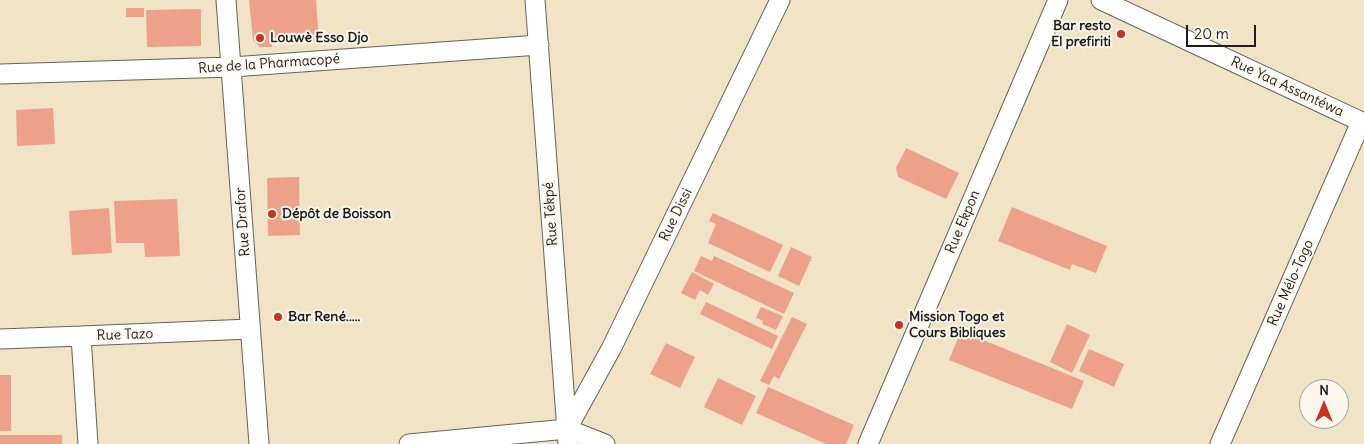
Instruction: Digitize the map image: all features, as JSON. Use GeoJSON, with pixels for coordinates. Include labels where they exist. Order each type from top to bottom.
{"type":"FeatureCollection","features":[{"type":"Feature","properties":{"kind":"street","name":"Rue Drafor"},"geometry":{"type":"LineString","coordinates":[[226,0],[259,444]]}},
{"type":"Feature","properties":{"kind":"street","name":"Rue Tékpé"},"geometry":{"type":"LineString","coordinates":[[535,0],[568,436]]}},
{"type":"Feature","properties":{"kind":"street","name":"Rue Dissi"},"geometry":{"type":"LineString","coordinates":[[568,436],[780,0]]}},
{"type":"Feature","properties":{"kind":"street","name":"Rue Ekpon"},"geometry":{"type":"LineString","coordinates":[[868,444],[1058,0]]}},
{"type":"Feature","properties":{"kind":"street","name":"Rue Yaa Assantéwa"},"geometry":{"type":"LineString","coordinates":[[1101,0],[1363,123]]}},
{"type":"Feature","properties":{"kind":"street","name":"Rue de la Pharmacopé"},"geometry":{"type":"LineString","coordinates":[[0,74],[232,67],[539,45]]}},
{"type":"Feature","properties":{"kind":"street","name":"Rue Mélo-Togo"},"geometry":{"type":"LineString","coordinates":[[1220,444],[1363,123]]}},
{"type":"Feature","properties":{"kind":"street","name":"Rue Tazo"},"geometry":{"type":"LineString","coordinates":[[0,338],[250,329]]}},
{"type":"Feature","properties":{"kind":"street"},"geometry":{"type":"LineString","coordinates":[[81,336],[88,444]]}},
{"type":"Feature","properties":{"kind":"street"},"geometry":{"type":"LineString","coordinates":[[409,444],[568,436],[605,444]]}},
{"type":"Feature","properties":{"kind":"building"},"geometry":{"type":"Polygon","coordinates":[[[249,0],[316,0],[319,41],[272,43],[272,47],[260,47],[253,40],[249,0]]]}},
{"type":"Feature","properties":{"kind":"building"},"geometry":{"type":"Polygon","coordinates":[[[126,8],[144,8],[144,17],[126,17],[126,8]]]}},
{"type":"Feature","properties":{"kind":"building"},"geometry":{"type":"Polygon","coordinates":[[[201,9],[201,46],[147,47],[146,10],[201,9]]]}},
{"type":"Feature","properties":{"kind":"building"},"geometry":{"type":"Polygon","coordinates":[[[53,108],[55,144],[17,146],[16,110],[53,108]]]}},
{"type":"Feature","properties":{"kind":"building"},"geometry":{"type":"Polygon","coordinates":[[[906,148],[959,173],[946,199],[898,177],[896,168],[906,148]]]}},
{"type":"Feature","properties":{"kind":"building"},"geometry":{"type":"Polygon","coordinates":[[[299,177],[300,235],[268,236],[267,178],[299,177]]]}},
{"type":"Feature","properties":{"kind":"building"},"geometry":{"type":"Polygon","coordinates":[[[177,199],[180,256],[145,257],[144,243],[116,243],[114,201],[177,199]]]}},
{"type":"Feature","properties":{"kind":"building"},"geometry":{"type":"Polygon","coordinates":[[[1012,207],[1107,246],[1096,273],[1072,264],[1070,270],[998,241],[1012,207]]]}},
{"type":"Feature","properties":{"kind":"building"},"geometry":{"type":"Polygon","coordinates":[[[109,208],[112,253],[72,255],[69,211],[109,208]]]}},
{"type":"Feature","properties":{"kind":"building"},"geometry":{"type":"Polygon","coordinates":[[[713,213],[783,245],[770,272],[708,243],[716,224],[709,221],[713,213]]]}},
{"type":"Feature","properties":{"kind":"building"},"geometry":{"type":"Polygon","coordinates":[[[791,247],[812,257],[799,286],[778,276],[791,247]]]}},
{"type":"Feature","properties":{"kind":"building"},"geometry":{"type":"Polygon","coordinates":[[[701,256],[712,261],[714,256],[794,293],[784,314],[694,271],[701,256]]]}},
{"type":"Feature","properties":{"kind":"building"},"geometry":{"type":"Polygon","coordinates":[[[692,272],[714,284],[708,295],[700,290],[695,300],[681,293],[692,272]]]}},
{"type":"Feature","properties":{"kind":"building"},"geometry":{"type":"Polygon","coordinates":[[[706,302],[778,336],[772,349],[700,314],[706,302]]]}},
{"type":"Feature","properties":{"kind":"building"},"geometry":{"type":"Polygon","coordinates":[[[761,307],[783,316],[776,330],[762,324],[763,321],[756,318],[761,307]]]}},
{"type":"Feature","properties":{"kind":"building"},"geometry":{"type":"Polygon","coordinates":[[[792,317],[807,324],[779,379],[774,376],[769,385],[760,381],[792,317]]]}},
{"type":"Feature","properties":{"kind":"building"},"geometry":{"type":"Polygon","coordinates":[[[1067,324],[1090,335],[1072,373],[1050,362],[1067,324]]]}},
{"type":"Feature","properties":{"kind":"building"},"geometry":{"type":"Polygon","coordinates":[[[961,331],[1084,381],[1072,409],[949,360],[961,331]]]}},
{"type":"Feature","properties":{"kind":"building"},"geometry":{"type":"Polygon","coordinates":[[[666,343],[695,357],[680,388],[650,374],[666,343]]]}},
{"type":"Feature","properties":{"kind":"building"},"geometry":{"type":"Polygon","coordinates":[[[1089,349],[1124,364],[1114,387],[1079,371],[1089,349]]]}},
{"type":"Feature","properties":{"kind":"building"},"geometry":{"type":"Polygon","coordinates":[[[0,375],[11,375],[11,431],[0,431],[0,375]]]}},
{"type":"Feature","properties":{"kind":"building"},"geometry":{"type":"Polygon","coordinates":[[[718,378],[756,396],[742,425],[704,407],[718,378]]]}},
{"type":"Feature","properties":{"kind":"building"},"geometry":{"type":"Polygon","coordinates":[[[768,387],[854,425],[846,444],[826,444],[756,413],[768,387]]]}},
{"type":"Feature","properties":{"kind":"building"},"geometry":{"type":"Polygon","coordinates":[[[0,435],[62,435],[62,444],[0,444],[0,435]]]}},
{"type":"Feature","properties":{"kind":"place","name":"Bar resto El prefiriti"},"geometry":{"type":"Point","coordinates":[1121,34]}},
{"type":"Feature","properties":{"kind":"place","name":"Louwè Esso Djo"},"geometry":{"type":"Point","coordinates":[260,38]}},
{"type":"Feature","properties":{"kind":"place","name":"Dépôt de Boisson"},"geometry":{"type":"Point","coordinates":[272,214]}},
{"type":"Feature","properties":{"kind":"place","name":"Bar René....."},"geometry":{"type":"Point","coordinates":[278,317]}},
{"type":"Feature","properties":{"kind":"place","name":"Mission Togo et Cours Bibliques"},"geometry":{"type":"Point","coordinates":[899,325]}}]}
